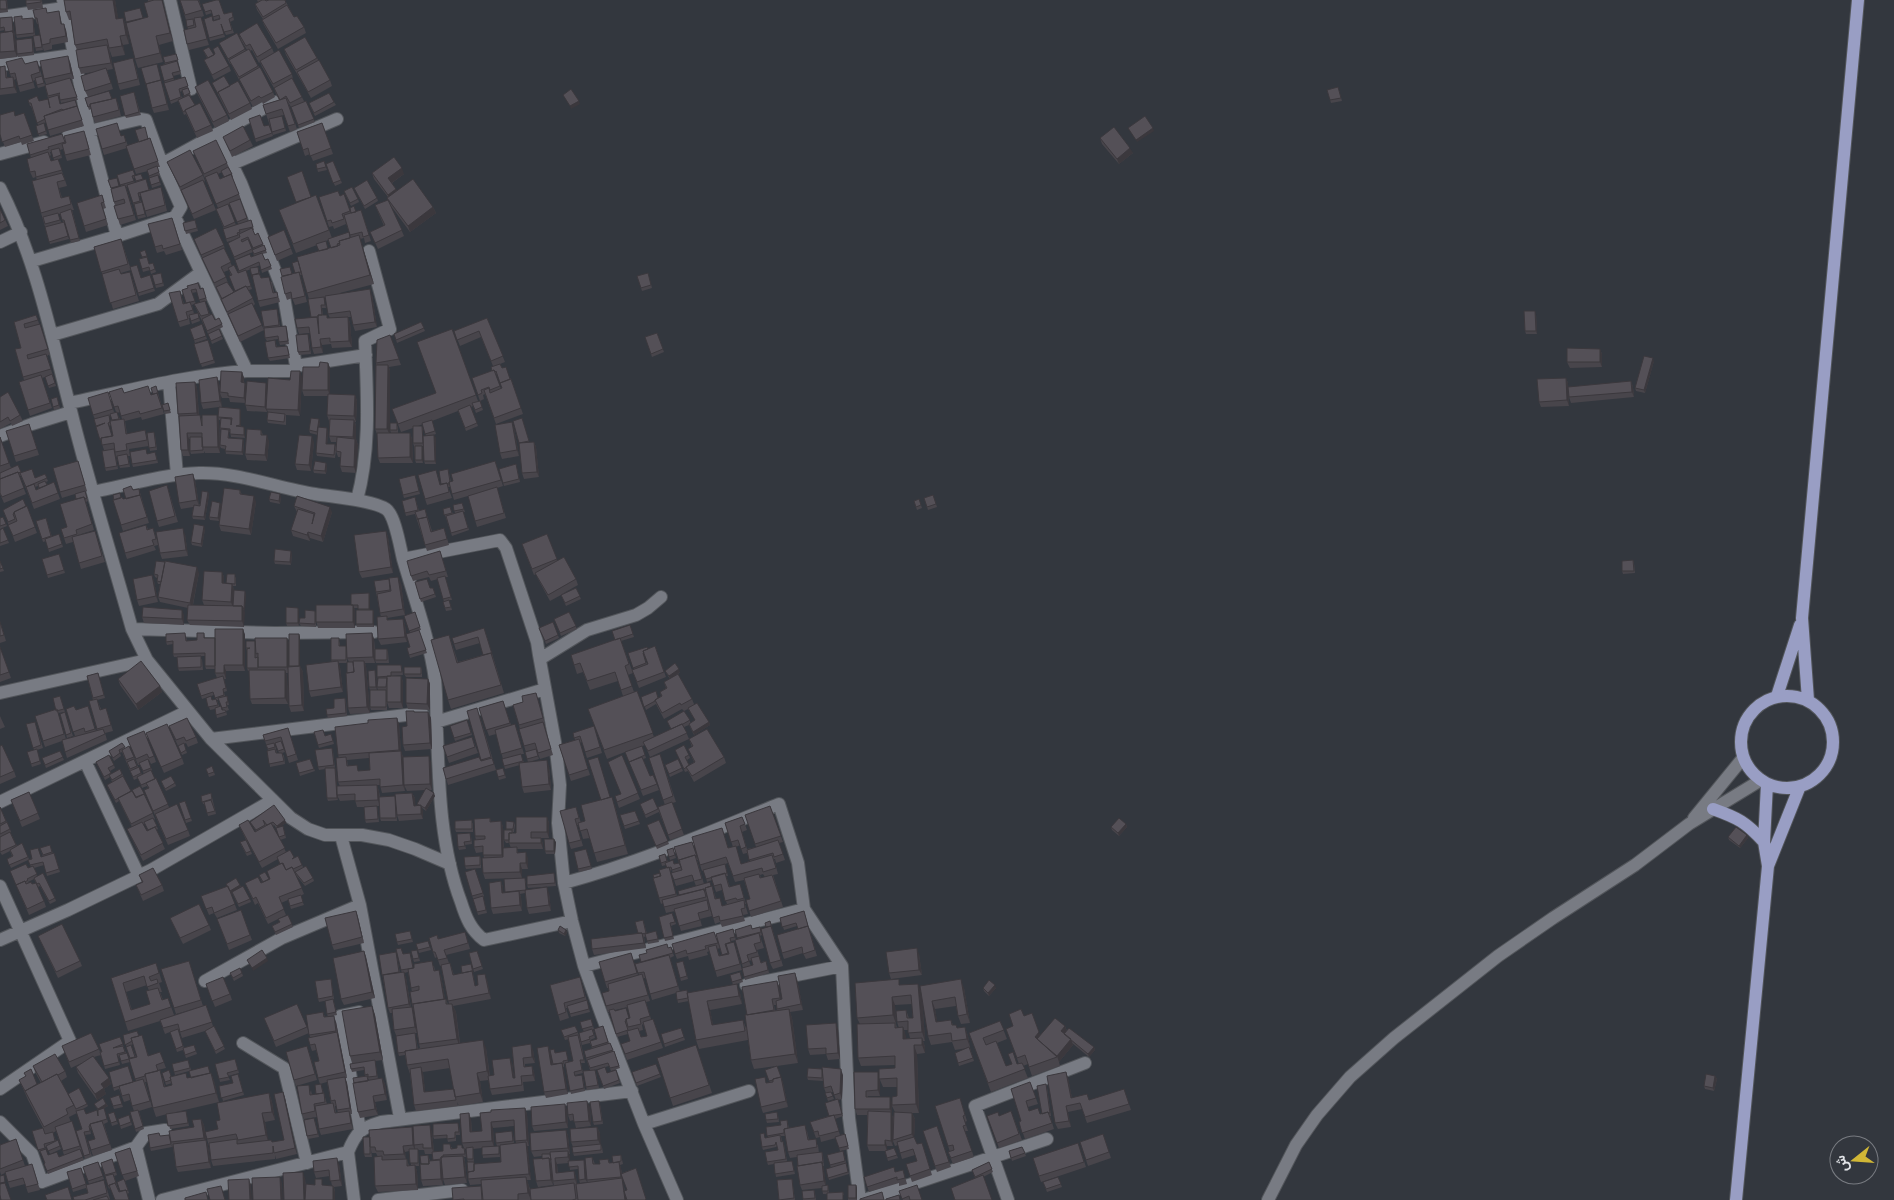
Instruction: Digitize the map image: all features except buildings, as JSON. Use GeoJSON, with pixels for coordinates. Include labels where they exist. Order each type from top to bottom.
{"type":"FeatureCollection","features":[{"type":"Feature","properties":{"kind":"main road"},"geometry":{"type":"LineString","coordinates":[[1808,700],[1802,618],[1858,0]]}},
{"type":"Feature","properties":{"kind":"main road"},"geometry":{"type":"LineString","coordinates":[[1777,696],[1802,618]]}},
{"type":"Feature","properties":{"kind":"main road"},"geometry":{"type":"LineString","coordinates":[[1793,695],[1808,700],[1822,711],[1831,728],[1833,746],[1828,763],[1817,778],[1800,786],[1783,788],[1764,782],[1749,768],[1743,758],[1740,738],[1746,719],[1759,704],[1777,696],[1793,695]]}},
{"type":"Feature","properties":{"kind":"main road"},"geometry":{"type":"LineString","coordinates":[[1736,1200],[1768,866],[1764,842],[1764,782]]}},
{"type":"Feature","properties":{"kind":"main road"},"geometry":{"type":"LineString","coordinates":[[1768,866],[1800,786]]}},
{"type":"Feature","properties":{"kind":"main road"},"geometry":{"type":"LineString","coordinates":[[1713,809],[1736,817],[1750,825],[1764,842]]}},
{"type":"Feature","properties":{"kind":"street"},"geometry":{"type":"LineString","coordinates":[[170,0],[192,89]]}},
{"type":"Feature","properties":{"kind":"street"},"geometry":{"type":"LineString","coordinates":[[0,17],[64,4],[89,130],[117,236]]}},
{"type":"Feature","properties":{"kind":"street"},"geometry":{"type":"LineString","coordinates":[[0,65],[73,55]]}},
{"type":"Feature","properties":{"kind":"street"},"geometry":{"type":"LineString","coordinates":[[162,164],[218,135],[275,102]]}},
{"type":"Feature","properties":{"kind":"street"},"geometry":{"type":"LineString","coordinates":[[0,154],[89,130],[140,119],[146,120],[162,164],[181,207],[175,217],[32,261]]}},
{"type":"Feature","properties":{"kind":"street"},"geometry":{"type":"LineString","coordinates":[[232,164],[337,119]]}},
{"type":"Feature","properties":{"kind":"street"},"geometry":{"type":"LineString","coordinates":[[218,135],[241,183],[282,290],[296,366]]}},
{"type":"Feature","properties":{"kind":"street"},"geometry":{"type":"LineString","coordinates":[[0,188],[32,261],[93,492],[132,629],[147,660],[211,739],[291,818],[308,829],[325,835],[362,835],[389,840],[450,864]]}},
{"type":"Feature","properties":{"kind":"street"},"geometry":{"type":"LineString","coordinates":[[175,217],[247,371]]}},
{"type":"Feature","properties":{"kind":"street"},"geometry":{"type":"LineString","coordinates":[[0,242],[20,232]]}},
{"type":"Feature","properties":{"kind":"street"},"geometry":{"type":"LineString","coordinates":[[357,500],[363,477],[367,434],[365,341],[390,329],[369,251]]}},
{"type":"Feature","properties":{"kind":"street"},"geometry":{"type":"LineString","coordinates":[[52,335],[158,304],[200,273]]}},
{"type":"Feature","properties":{"kind":"street"},"geometry":{"type":"LineString","coordinates":[[0,436],[70,407],[169,382],[224,373],[292,370],[296,366],[366,355]]}},
{"type":"Feature","properties":{"kind":"street"},"geometry":{"type":"LineString","coordinates":[[169,382],[177,475]]}},
{"type":"Feature","properties":{"kind":"street"},"geometry":{"type":"LineString","coordinates":[[93,492],[177,475],[220,474],[314,494],[357,500],[386,508],[391,514],[435,680],[440,807],[456,891],[468,922],[484,940],[572,921]]}},
{"type":"Feature","properties":{"kind":"street"},"geometry":{"type":"LineString","coordinates":[[403,559],[500,540],[506,548],[537,642],[555,742],[560,785],[558,823],[564,883],[572,921],[584,966],[644,1124],[677,1200]]}},
{"type":"Feature","properties":{"kind":"street"},"geometry":{"type":"LineString","coordinates":[[540,659],[587,630],[636,615],[648,608],[661,596]]}},
{"type":"Feature","properties":{"kind":"street"},"geometry":{"type":"LineString","coordinates":[[132,629],[274,633],[374,632]]}},
{"type":"Feature","properties":{"kind":"street"},"geometry":{"type":"LineString","coordinates":[[0,692],[147,660]]}},
{"type":"Feature","properties":{"kind":"street"},"geometry":{"type":"LineString","coordinates":[[211,739],[436,717],[545,689]]}},
{"type":"Feature","properties":{"kind":"street"},"geometry":{"type":"LineString","coordinates":[[0,802],[188,711]]}},
{"type":"Feature","properties":{"kind":"street"},"geometry":{"type":"LineString","coordinates":[[1689,824],[1743,758]]}},
{"type":"Feature","properties":{"kind":"street"},"geometry":{"type":"LineString","coordinates":[[86,760],[139,876]]}},
{"type":"Feature","properties":{"kind":"street"},"geometry":{"type":"LineString","coordinates":[[1268,1200],[1296,1145],[1317,1115],[1350,1077],[1394,1038],[1498,956],[1635,865],[1689,824],[1764,782]]}},
{"type":"Feature","properties":{"kind":"street"},"geometry":{"type":"LineString","coordinates":[[0,940],[139,876],[273,800]]}},
{"type":"Feature","properties":{"kind":"street"},"geometry":{"type":"LineString","coordinates":[[564,883],[643,859],[779,804],[798,863],[804,909],[842,966],[849,1118],[860,1200]]}},
{"type":"Feature","properties":{"kind":"street"},"geometry":{"type":"LineString","coordinates":[[341,836],[360,905],[400,1118]]}},
{"type":"Feature","properties":{"kind":"street"},"geometry":{"type":"LineString","coordinates":[[0,886],[70,1041],[0,1089]]}},
{"type":"Feature","properties":{"kind":"street"},"geometry":{"type":"LineString","coordinates":[[205,981],[282,938],[360,905]]}},
{"type":"Feature","properties":{"kind":"street"},"geometry":{"type":"LineString","coordinates":[[584,966],[804,909]]}},
{"type":"Feature","properties":{"kind":"street"},"geometry":{"type":"LineString","coordinates":[[746,985],[842,966]]}},
{"type":"Feature","properties":{"kind":"street"},"geometry":{"type":"LineString","coordinates":[[360,1130],[340,1016],[380,1007]]}},
{"type":"Feature","properties":{"kind":"street"},"geometry":{"type":"LineString","coordinates":[[243,1043],[284,1068],[306,1163]]}},
{"type":"Feature","properties":{"kind":"street"},"geometry":{"type":"LineString","coordinates":[[1008,1200],[975,1106],[1086,1063]]}},
{"type":"Feature","properties":{"kind":"street"},"geometry":{"type":"LineString","coordinates":[[354,1200],[348,1152],[353,1139],[360,1130],[375,1124],[400,1118],[632,1091]]}},
{"type":"Feature","properties":{"kind":"street"},"geometry":{"type":"LineString","coordinates":[[644,1124],[749,1091]]}},
{"type":"Feature","properties":{"kind":"street"},"geometry":{"type":"LineString","coordinates":[[0,1122],[32,1154],[42,1182],[136,1147],[146,1133],[165,1130]]}},
{"type":"Feature","properties":{"kind":"street"},"geometry":{"type":"LineString","coordinates":[[865,1200],[1047,1139]]}},
{"type":"Feature","properties":{"kind":"street"},"geometry":{"type":"LineString","coordinates":[[136,1147],[149,1200]]}},
{"type":"Feature","properties":{"kind":"street"},"geometry":{"type":"LineString","coordinates":[[162,1200],[348,1152]]}},
{"type":"Feature","properties":{"kind":"street"},"geometry":{"type":"LineString","coordinates":[[378,1200],[462,1190]]}}]}
